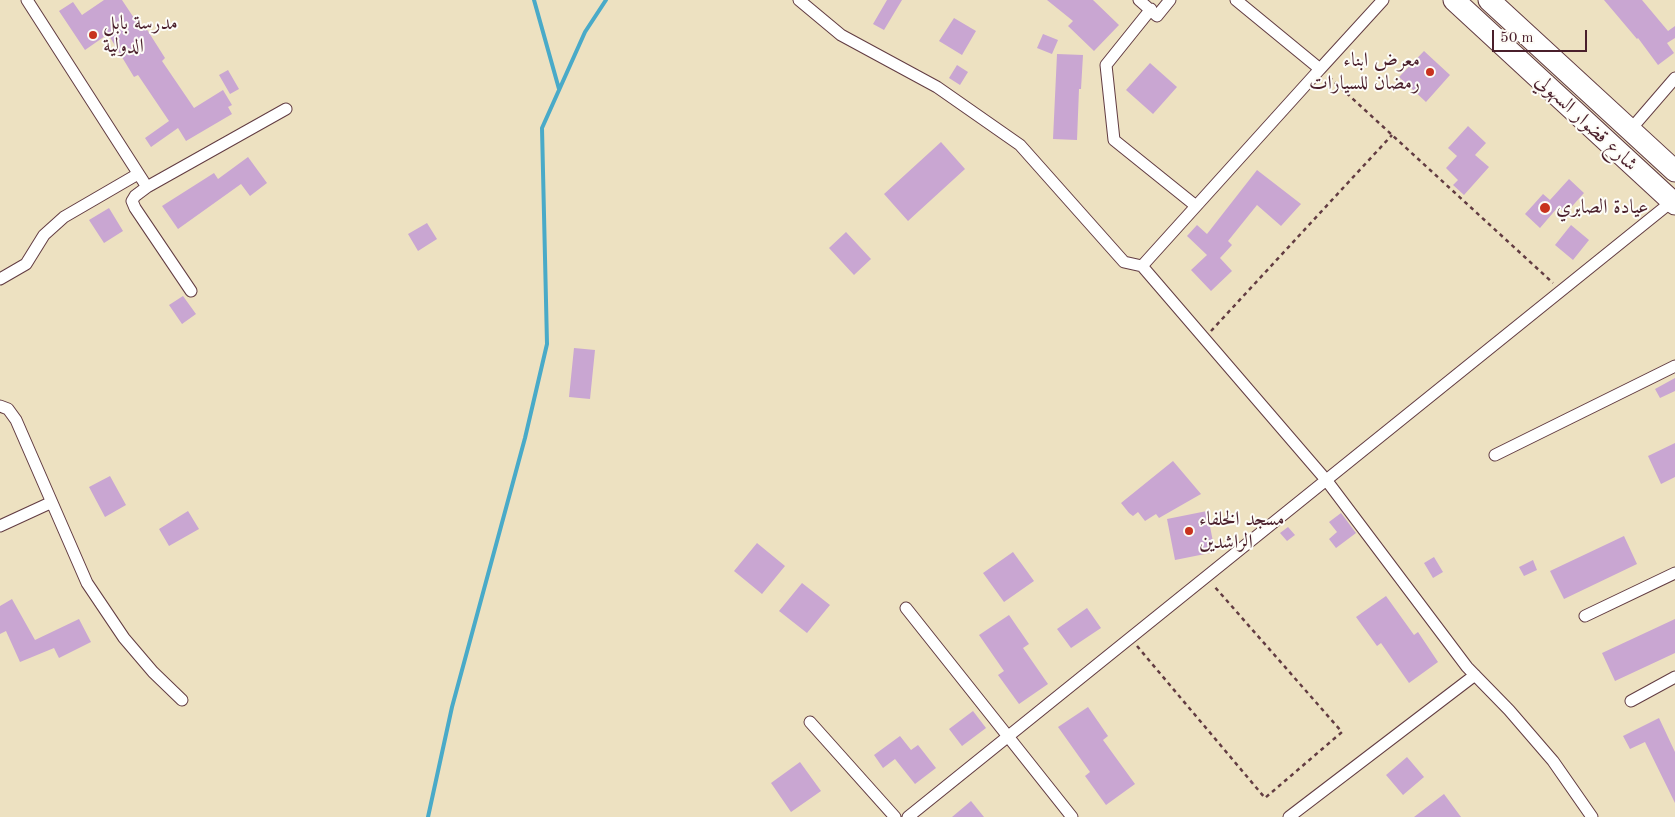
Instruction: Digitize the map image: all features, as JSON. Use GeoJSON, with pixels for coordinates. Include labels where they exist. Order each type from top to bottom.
{"type":"FeatureCollection","features":[{"type":"Feature","properties":{"kind":"highway","name":"شارع قضوار السهولي"},"geometry":{"type":"LineString","coordinates":[[1454,0],[1674,201]]}},
{"type":"Feature","properties":{"kind":"highway","name":"شارع قضوار السهولي"},"geometry":{"type":"LineString","coordinates":[[1489,0],[1675,171]]}},
{"type":"Feature","properties":{"kind":"street"},"geometry":{"type":"LineString","coordinates":[[27,0],[147,187]]}},
{"type":"Feature","properties":{"kind":"street"},"geometry":{"type":"LineString","coordinates":[[799,0],[841,36],[937,87],[1020,146],[1124,262],[1142,266],[1327,481],[1388,564],[1475,675],[1509,710],[1553,761],[1592,817]]}},
{"type":"Feature","properties":{"kind":"street"},"geometry":{"type":"LineString","coordinates":[[1139,0],[1157,16],[1170,0]]}},
{"type":"Feature","properties":{"kind":"street"},"geometry":{"type":"LineString","coordinates":[[1236,0],[1320,69]]}},
{"type":"Feature","properties":{"kind":"street"},"geometry":{"type":"LineString","coordinates":[[1142,266],[1383,0]]}},
{"type":"Feature","properties":{"kind":"street"},"geometry":{"type":"LineString","coordinates":[[1151,10],[1106,65],[1114,140],[1196,206]]}},
{"type":"Feature","properties":{"kind":"street"},"geometry":{"type":"LineString","coordinates":[[1631,129],[1675,78]]}},
{"type":"Feature","properties":{"kind":"street"},"geometry":{"type":"LineString","coordinates":[[191,291],[132,201],[135,196],[147,187],[286,109]]}},
{"type":"Feature","properties":{"kind":"street"},"geometry":{"type":"LineString","coordinates":[[0,280],[26,264],[44,235],[64,217],[138,174]]}},
{"type":"Feature","properties":{"kind":"street"},"geometry":{"type":"LineString","coordinates":[[908,817],[1674,201]]}},
{"type":"Feature","properties":{"kind":"street"},"geometry":{"type":"LineString","coordinates":[[1495,455],[1675,366]]}},
{"type":"Feature","properties":{"kind":"street"},"geometry":{"type":"LineString","coordinates":[[0,406],[8,410],[16,420],[50,503],[87,583],[106,613],[153,672],[182,700]]}},
{"type":"Feature","properties":{"kind":"street"},"geometry":{"type":"LineString","coordinates":[[0,526],[50,503]]}},
{"type":"Feature","properties":{"kind":"street"},"geometry":{"type":"LineString","coordinates":[[1585,616],[1675,573]]}},
{"type":"Feature","properties":{"kind":"street"},"geometry":{"type":"LineString","coordinates":[[906,608],[1072,817]]}},
{"type":"Feature","properties":{"kind":"street"},"geometry":{"type":"LineString","coordinates":[[1290,817],[1475,675]]}},
{"type":"Feature","properties":{"kind":"street"},"geometry":{"type":"LineString","coordinates":[[1631,702],[1675,677]]}},
{"type":"Feature","properties":{"kind":"street"},"geometry":{"type":"LineString","coordinates":[[810,722],[895,817]]}},
{"type":"Feature","properties":{"kind":"path"},"geometry":{"type":"LineString","coordinates":[[1320,69],[1561,291]]}},
{"type":"Feature","properties":{"kind":"path"},"geometry":{"type":"LineString","coordinates":[[1205,337],[1392,135]]}},
{"type":"Feature","properties":{"kind":"path"},"geometry":{"type":"LineString","coordinates":[[1131,639],[1265,798],[1342,732],[1207,578]]}},
{"type":"Feature","properties":{"kind":"building"},"geometry":{"type":"Polygon","coordinates":[[[104,0],[122,0],[142,30],[146,28],[165,58],[162,61],[194,108],[223,90],[232,105],[228,107],[232,114],[186,141],[178,128],[151,147],[145,138],[169,121],[138,75],[134,77],[108,34],[85,50],[59,11],[73,2],[82,15],[104,0]]]}},
{"type":"Feature","properties":{"kind":"building"},"geometry":{"type":"Polygon","coordinates":[[[887,0],[902,0],[884,30],[873,24],[887,0]]]}},
{"type":"Feature","properties":{"kind":"building"},"geometry":{"type":"Polygon","coordinates":[[[1047,0],[1093,0],[1119,25],[1094,51],[1068,26],[1073,21],[1047,0]]]}},
{"type":"Feature","properties":{"kind":"building"},"geometry":{"type":"Polygon","coordinates":[[[1604,0],[1642,0],[1668,31],[1675,26],[1675,38],[1667,43],[1674,53],[1658,65],[1638,38],[1604,0]]]}},
{"type":"Feature","properties":{"kind":"building"},"geometry":{"type":"Polygon","coordinates":[[[954,18],[976,31],[962,55],[939,41],[954,18]]]}},
{"type":"Feature","properties":{"kind":"building"},"geometry":{"type":"Polygon","coordinates":[[[1043,34],[1058,40],[1052,54],[1037,48],[1043,34]]]}},
{"type":"Feature","properties":{"kind":"building"},"geometry":{"type":"Polygon","coordinates":[[[1424,51],[1450,75],[1426,102],[1399,77],[1424,51]]]}},
{"type":"Feature","properties":{"kind":"building"},"geometry":{"type":"Polygon","coordinates":[[[1057,54],[1083,55],[1081,89],[1079,89],[1077,140],[1053,139],[1057,54]]]}},
{"type":"Feature","properties":{"kind":"building"},"geometry":{"type":"Polygon","coordinates":[[[1150,63],[1177,87],[1153,114],[1126,90],[1150,63]]]}},
{"type":"Feature","properties":{"kind":"building"},"geometry":{"type":"Polygon","coordinates":[[[957,65],[968,72],[960,85],[949,78],[957,65]]]}},
{"type":"Feature","properties":{"kind":"building"},"geometry":{"type":"Polygon","coordinates":[[[228,70],[239,89],[230,94],[219,75],[228,70]]]}},
{"type":"Feature","properties":{"kind":"building"},"geometry":{"type":"Polygon","coordinates":[[[1468,126],[1486,143],[1475,155],[1489,167],[1464,195],[1453,185],[1458,180],[1446,168],[1457,156],[1448,148],[1468,126]]]}},
{"type":"Feature","properties":{"kind":"building"},"geometry":{"type":"Polygon","coordinates":[[[941,142],[965,169],[908,221],[884,194],[941,142]]]}},
{"type":"Feature","properties":{"kind":"building"},"geometry":{"type":"Polygon","coordinates":[[[248,157],[267,183],[250,196],[241,184],[178,229],[162,206],[214,173],[218,179],[248,157]]]}},
{"type":"Feature","properties":{"kind":"building"},"geometry":{"type":"Polygon","coordinates":[[[1257,170],[1301,204],[1281,226],[1257,205],[1228,241],[1232,245],[1220,258],[1232,271],[1211,291],[1191,270],[1207,255],[1187,236],[1197,225],[1207,234],[1257,170]]]}},
{"type":"Feature","properties":{"kind":"building"},"geometry":{"type":"Polygon","coordinates":[[[1569,179],[1584,193],[1566,213],[1558,207],[1540,228],[1525,214],[1543,194],[1550,200],[1569,179]]]}},
{"type":"Feature","properties":{"kind":"building"},"geometry":{"type":"Polygon","coordinates":[[[109,208],[123,231],[104,243],[89,220],[109,208]]]}},
{"type":"Feature","properties":{"kind":"building"},"geometry":{"type":"Polygon","coordinates":[[[427,223],[437,239],[418,251],[408,234],[427,223]]]}},
{"type":"Feature","properties":{"kind":"building"},"geometry":{"type":"Polygon","coordinates":[[[1571,225],[1589,240],[1573,260],[1555,245],[1571,225]]]}},
{"type":"Feature","properties":{"kind":"building"},"geometry":{"type":"Polygon","coordinates":[[[846,232],[871,259],[854,275],[829,248],[846,232]]]}},
{"type":"Feature","properties":{"kind":"building"},"geometry":{"type":"Polygon","coordinates":[[[183,296],[196,314],[182,324],[169,305],[183,296]]]}},
{"type":"Feature","properties":{"kind":"building"},"geometry":{"type":"Polygon","coordinates":[[[574,348],[595,350],[590,399],[569,397],[574,348]]]}},
{"type":"Feature","properties":{"kind":"building"},"geometry":{"type":"Polygon","coordinates":[[[1675,378],[1675,391],[1660,398],[1655,389],[1675,378]]]}},
{"type":"Feature","properties":{"kind":"building"},"geometry":{"type":"Polygon","coordinates":[[[1675,443],[1675,477],[1661,484],[1648,456],[1675,443]]]}},
{"type":"Feature","properties":{"kind":"building"},"geometry":{"type":"Polygon","coordinates":[[[1173,461],[1201,494],[1159,518],[1156,514],[1145,521],[1138,512],[1133,516],[1129,513],[1121,503],[1173,461]]]}},
{"type":"Feature","properties":{"kind":"building"},"geometry":{"type":"Polygon","coordinates":[[[110,476],[126,505],[105,517],[89,487],[110,476]]]}},
{"type":"Feature","properties":{"kind":"building"},"geometry":{"type":"Polygon","coordinates":[[[188,511],[199,529],[169,546],[159,529],[188,511]]]}},
{"type":"Feature","properties":{"kind":"building"},"geometry":{"type":"Polygon","coordinates":[[[1207,511],[1215,552],[1175,560],[1167,519],[1207,511]]]}},
{"type":"Feature","properties":{"kind":"building"},"geometry":{"type":"Polygon","coordinates":[[[1341,513],[1356,533],[1336,548],[1329,539],[1337,532],[1329,522],[1341,513]]]}},
{"type":"Feature","properties":{"kind":"building"},"geometry":{"type":"Polygon","coordinates":[[[1288,527],[1295,535],[1287,541],[1280,533],[1288,527]]]}},
{"type":"Feature","properties":{"kind":"building"},"geometry":{"type":"Polygon","coordinates":[[[1624,536],[1637,564],[1564,599],[1550,571],[1624,536]]]}},
{"type":"Feature","properties":{"kind":"building"},"geometry":{"type":"Polygon","coordinates":[[[757,543],[785,566],[762,594],[734,571],[757,543]]]}},
{"type":"Feature","properties":{"kind":"building"},"geometry":{"type":"Polygon","coordinates":[[[1013,552],[1034,581],[1004,602],[983,573],[1013,552]]]}},
{"type":"Feature","properties":{"kind":"building"},"geometry":{"type":"Polygon","coordinates":[[[1434,557],[1443,572],[1433,578],[1424,563],[1434,557]]]}},
{"type":"Feature","properties":{"kind":"building"},"geometry":{"type":"Polygon","coordinates":[[[1533,560],[1537,570],[1524,576],[1519,567],[1533,560]]]}},
{"type":"Feature","properties":{"kind":"building"},"geometry":{"type":"Polygon","coordinates":[[[802,583],[830,605],[807,633],[779,611],[802,583]]]}},
{"type":"Feature","properties":{"kind":"building"},"geometry":{"type":"Polygon","coordinates":[[[1386,596],[1414,635],[1418,632],[1438,662],[1409,683],[1381,643],[1377,646],[1356,617],[1386,596]]]}},
{"type":"Feature","properties":{"kind":"building"},"geometry":{"type":"Polygon","coordinates":[[[12,599],[35,640],[79,619],[91,642],[59,658],[54,648],[20,662],[6,631],[0,634],[0,606],[12,599]]]}},
{"type":"Feature","properties":{"kind":"building"},"geometry":{"type":"Polygon","coordinates":[[[1087,608],[1101,628],[1071,648],[1057,629],[1087,608]]]}},
{"type":"Feature","properties":{"kind":"building"},"geometry":{"type":"Polygon","coordinates":[[[1009,615],[1029,644],[1023,648],[1048,684],[1019,704],[998,675],[1004,671],[979,635],[1009,615]]]}},
{"type":"Feature","properties":{"kind":"building"},"geometry":{"type":"Polygon","coordinates":[[[1675,619],[1675,653],[1615,681],[1602,653],[1675,619]]]}},
{"type":"Feature","properties":{"kind":"building"},"geometry":{"type":"Polygon","coordinates":[[[1088,707],[1108,736],[1103,740],[1135,784],[1106,805],[1085,776],[1090,772],[1058,727],[1088,707]]]}},
{"type":"Feature","properties":{"kind":"building"},"geometry":{"type":"Polygon","coordinates":[[[973,711],[986,728],[962,746],[949,729],[973,711]]]}},
{"type":"Feature","properties":{"kind":"building"},"geometry":{"type":"Polygon","coordinates":[[[1659,718],[1675,752],[1675,803],[1645,742],[1630,749],[1623,736],[1659,718]]]}},
{"type":"Feature","properties":{"kind":"building"},"geometry":{"type":"Polygon","coordinates":[[[900,736],[911,750],[918,745],[936,768],[915,784],[895,759],[883,768],[874,755],[900,736]]]}},
{"type":"Feature","properties":{"kind":"building"},"geometry":{"type":"Polygon","coordinates":[[[1407,757],[1424,777],[1403,795],[1386,775],[1407,757]]]}},
{"type":"Feature","properties":{"kind":"building"},"geometry":{"type":"Polygon","coordinates":[[[800,762],[821,791],[791,812],[771,783],[800,762]]]}},
{"type":"Feature","properties":{"kind":"building"},"geometry":{"type":"Polygon","coordinates":[[[1444,794],[1461,817],[1414,817],[1444,794]]]}},
{"type":"Feature","properties":{"kind":"building"},"geometry":{"type":"Polygon","coordinates":[[[971,801],[984,817],[952,817],[971,801]]]}},
{"type":"Feature","properties":{"kind":"waterway"},"geometry":{"type":"LineString","coordinates":[[534,0],[559,89]]}},
{"type":"Feature","properties":{"kind":"waterway"},"geometry":{"type":"LineString","coordinates":[[428,817],[452,707],[525,438],[547,344],[542,128],[585,32],[606,0]]}},
{"type":"Feature","properties":{"kind":"place","name":"مدرسة بابل الدولية"},"geometry":{"type":"Point","coordinates":[93,35]}},
{"type":"Feature","properties":{"kind":"place","name":"معرض ابناء رمضان للسيارات"},"geometry":{"type":"Point","coordinates":[1430,72]}},
{"type":"Feature","properties":{"kind":"place","name":"عيادة الصابري"},"geometry":{"type":"Point","coordinates":[1545,208]}},
{"type":"Feature","properties":{"kind":"place","name":"مسجد الخلفاء الراشدين"},"geometry":{"type":"Point","coordinates":[1189,531]}}]}
